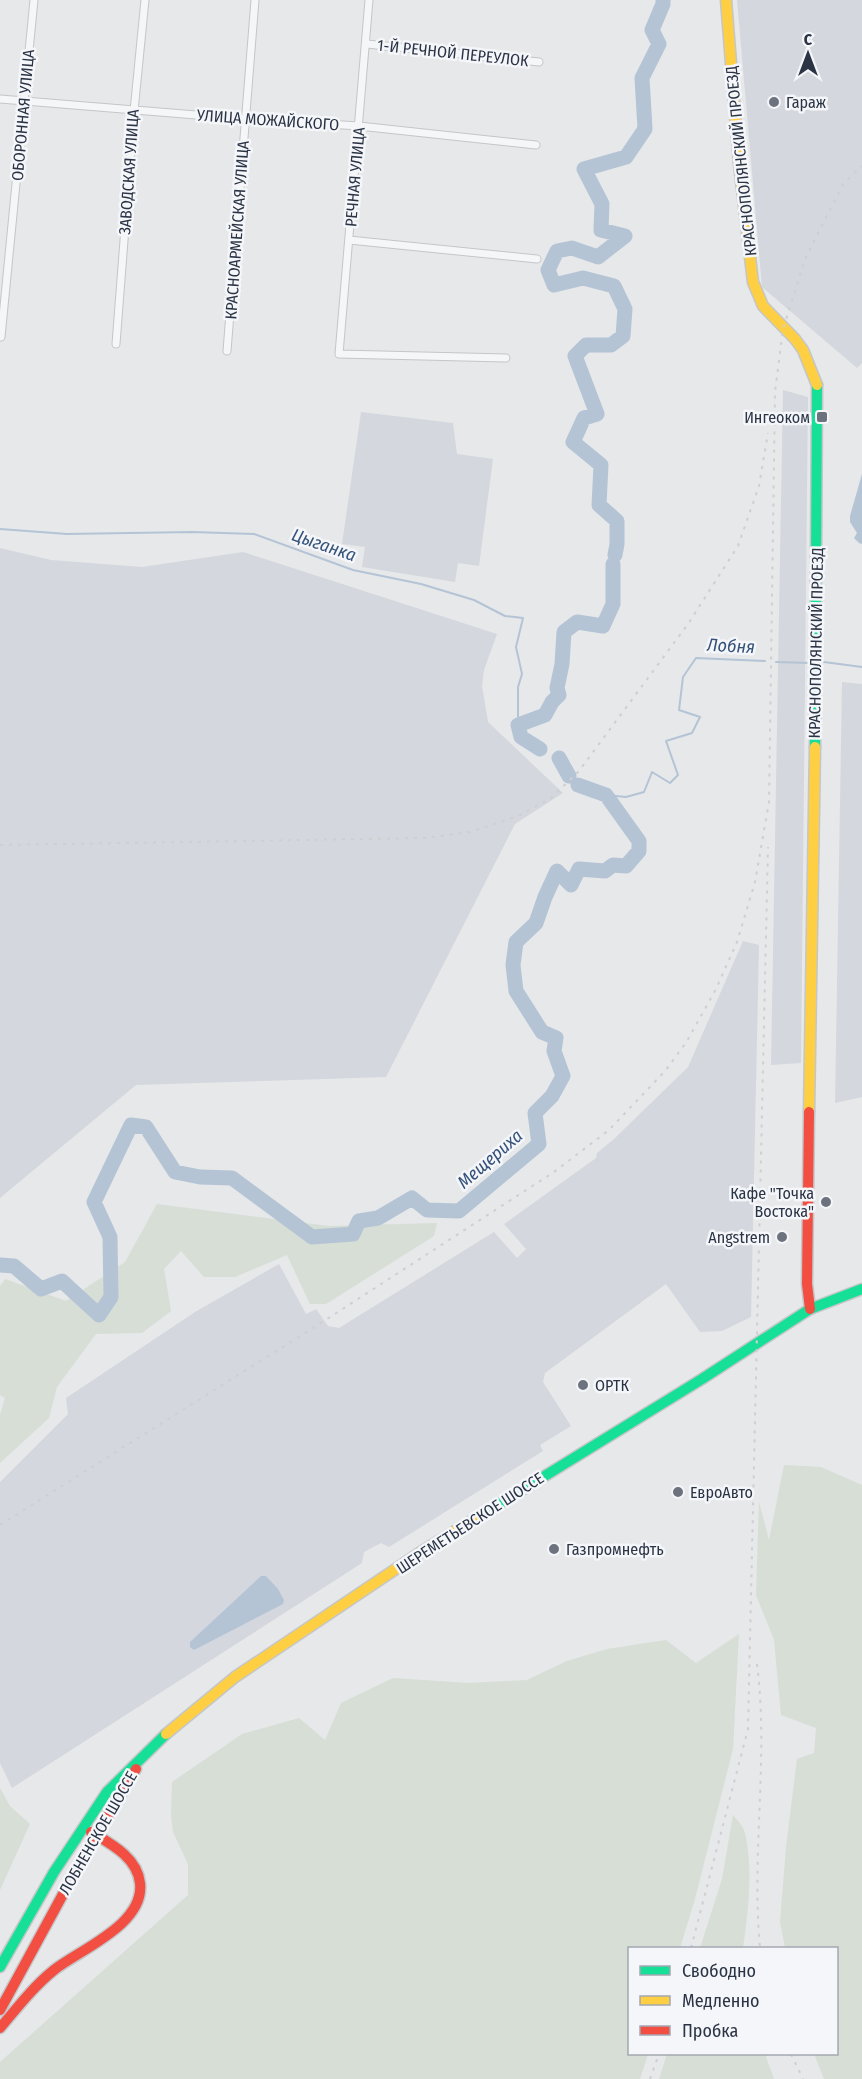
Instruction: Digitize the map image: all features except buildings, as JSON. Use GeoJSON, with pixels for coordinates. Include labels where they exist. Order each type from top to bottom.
{"type":"FeatureCollection","features":[{"type":"Feature","properties":{"kind":"main road","name":"КРАСНОПОЛЯНСКИЙ ПРОЕЗД"},"geometry":{"type":"LineString","coordinates":[[726,0],[740,175],[755,287],[762,306],[793,337],[803,351],[818,388],[808,1113],[807,1284],[810,1309]]}},
{"type":"Feature","properties":{"kind":"main road","name":"ШЕРЕМЕТЬЕВСКОЕ ШОССЕ"},"geometry":{"type":"LineString","coordinates":[[144,1756],[175,1725],[213,1694],[424,1550],[702,1379],[810,1309],[862,1289]]}},
{"type":"Feature","properties":{"kind":"main road","name":"ЛОБНЕНСКОЕ ШОССЕ"},"geometry":{"type":"LineString","coordinates":[[0,1967],[83,1827],[107,1792],[144,1756]]}},
{"type":"Feature","properties":{"kind":"main road","name":"ЛОБНЕНСКОЕ ШОССЕ"},"geometry":{"type":"LineString","coordinates":[[0,2010],[96,1835],[144,1756]]}},
{"type":"Feature","properties":{"kind":"main road"},"geometry":{"type":"LineString","coordinates":[[0,2028],[28,1995],[54,1970],[128,1917],[138,1904],[141,1887],[138,1869],[129,1858],[83,1827]]}},
{"type":"Feature","properties":{"kind":"street","name":"ОБОРОННАЯ УЛИЦА"},"geometry":{"type":"LineString","coordinates":[[2,337],[34,0]]}},
{"type":"Feature","properties":{"kind":"street","name":"ЗАВОДСКАЯ УЛИЦА"},"geometry":{"type":"LineString","coordinates":[[116,344],[145,0]]}},
{"type":"Feature","properties":{"kind":"street","name":"КРАСНОАРМЕЙСКАЯ УЛИЦА"},"geometry":{"type":"LineString","coordinates":[[227,351],[255,0]]}},
{"type":"Feature","properties":{"kind":"street","name":"РЕЧНАЯ УЛИЦА"},"geometry":{"type":"LineString","coordinates":[[369,0],[367,45],[339,354],[506,358]]}},
{"type":"Feature","properties":{"kind":"street","name":"1-Й РЕЧНОЙ ПЕРЕУЛОК"},"geometry":{"type":"LineString","coordinates":[[367,45],[540,62]]}},
{"type":"Feature","properties":{"kind":"street","name":"УЛИЦА МОЖАЙСКОГО"},"geometry":{"type":"LineString","coordinates":[[0,99],[134,111],[359,126],[536,145]]}},
{"type":"Feature","properties":{"kind":"street"},"geometry":{"type":"LineString","coordinates":[[349,240],[537,259]]}},
{"type":"Feature","properties":{"kind":"shaded area"},"geometry":{"type":"Polygon","coordinates":[[[737,0],[862,0],[862,363],[857,368],[762,287],[737,0]]]}},
{"type":"Feature","properties":{"kind":"shaded area"},"geometry":{"type":"Polygon","coordinates":[[[783,390],[808,397],[801,1063],[771,1065],[783,390]]]}},
{"type":"Feature","properties":{"kind":"shaded area"},"geometry":{"type":"Polygon","coordinates":[[[361,412],[453,423],[457,454],[493,459],[479,566],[458,563],[455,582],[362,567],[365,547],[342,544],[361,412]]]}},
{"type":"Feature","properties":{"kind":"shaded area"},"geometry":{"type":"Polygon","coordinates":[[[0,548],[51,560],[142,567],[243,552],[497,634],[484,670],[482,686],[488,722],[563,793],[515,824],[386,1077],[136,1085],[0,1198],[0,548]]]}},
{"type":"Feature","properties":{"kind":"shaded area"},"geometry":{"type":"Polygon","coordinates":[[[842,682],[862,684],[862,1097],[835,1103],[842,682]]]}},
{"type":"Feature","properties":{"kind":"shaded area"},"geometry":{"type":"Polygon","coordinates":[[[743,941],[759,945],[751,1317],[722,1331],[700,1332],[666,1284],[545,1373],[543,1382],[571,1426],[540,1445],[543,1451],[389,1547],[381,1543],[364,1552],[362,1563],[12,1788],[0,1763],[0,1482],[68,1414],[66,1398],[195,1312],[279,1264],[306,1314],[316,1309],[328,1326],[339,1328],[494,1232],[517,1258],[526,1249],[504,1224],[596,1158],[597,1153],[688,1067],[743,941]]]}},
{"type":"Feature","properties":{"kind":"shaded area"},"geometry":{"type":"Polygon","coordinates":[[[157,1204],[329,1226],[437,1223],[434,1236],[326,1304],[310,1304],[287,1255],[235,1277],[204,1277],[181,1251],[164,1269],[171,1311],[142,1333],[96,1334],[57,1387],[49,1418],[0,1463],[0,1415],[5,1398],[0,1395],[0,1286],[5,1279],[66,1301],[125,1262],[157,1204]]]}},
{"type":"Feature","properties":{"kind":"shaded area"},"geometry":{"type":"Polygon","coordinates":[[[784,1465],[821,1467],[862,1485],[862,2079],[824,2079],[814,2055],[838,2055],[838,1947],[785,1947],[780,1922],[786,1847],[797,1759],[814,1753],[816,1728],[781,1715],[774,1640],[756,1595],[759,1502],[769,1540],[784,1465]]]}},
{"type":"Feature","properties":{"kind":"shaded area"},"geometry":{"type":"Polygon","coordinates":[[[739,1634],[733,1749],[695,1899],[680,1947],[628,1947],[628,2055],[648,2055],[640,2079],[0,2079],[0,2062],[188,1895],[188,1864],[173,1832],[172,1782],[242,1734],[299,1718],[325,1740],[341,1703],[393,1678],[468,1683],[527,1680],[567,1661],[607,1649],[666,1640],[696,1663],[739,1634]]]}},
{"type":"Feature","properties":{"kind":"shaded area"},"geometry":{"type":"Polygon","coordinates":[[[0,1788],[10,1806],[30,1824],[0,1890],[0,1788]]]}},
{"type":"Feature","properties":{"kind":"shaded area"},"geometry":{"type":"Polygon","coordinates":[[[733,1815],[744,1830],[749,1858],[748,1905],[743,1947],[700,1947],[722,1879],[733,1815]]]}},
{"type":"Feature","properties":{"kind":"shaded area"},"geometry":{"type":"Polygon","coordinates":[[[667,2055],[765,2055],[774,2079],[659,2079],[667,2055]]]}},
{"type":"Feature","properties":{"kind":"water"},"geometry":{"type":"Polygon","coordinates":[[[862,474],[862,544],[854,538],[857,533],[850,522],[850,516],[862,474]]]}},
{"type":"Feature","properties":{"kind":"water"},"geometry":{"type":"Polygon","coordinates":[[[261,1576],[266,1576],[278,1589],[284,1600],[283,1604],[194,1650],[190,1647],[190,1642],[261,1576]]]}},
{"type":"Feature","properties":{"kind":"waterway","name":"Мещериха"},"geometry":{"type":"LineString","coordinates":[[615,555],[617,521],[599,505],[601,465],[573,442],[584,418],[597,414],[575,356],[586,345],[611,345],[623,336],[625,309],[614,286],[583,278],[554,285],[548,270],[557,251],[572,248],[598,257],[625,236],[601,230],[602,204],[584,169],[626,157],[645,129],[642,78],[659,44],[652,30],[663,0]]}},
{"type":"Feature","properties":{"kind":"waterway","name":"Цыганка"},"geometry":{"type":"LineString","coordinates":[[0,529],[67,534],[192,532],[254,534],[353,570],[421,584],[474,600],[505,616],[523,618],[516,647],[522,674],[518,687],[518,725]]}},
{"type":"Feature","properties":{"kind":"waterway","name":"Мещериха"},"geometry":{"type":"LineString","coordinates":[[540,749],[521,737],[518,725],[545,715],[559,695],[557,688],[562,664],[564,632],[577,622],[603,626],[613,604],[613,564]]}},
{"type":"Feature","properties":{"kind":"waterway","name":"Лобня"},"geometry":{"type":"LineString","coordinates":[[606,795],[626,797],[644,792],[652,772],[670,783],[678,775],[666,741],[692,733],[700,717],[679,710],[683,677],[696,658],[765,661]]}},
{"type":"Feature","properties":{"kind":"waterway","name":"Лобня"},"geometry":{"type":"LineString","coordinates":[[776,662],[809,663]]}},
{"type":"Feature","properties":{"kind":"waterway","name":"Лобня"},"geometry":{"type":"LineString","coordinates":[[824,662],[862,667]]}},
{"type":"Feature","properties":{"kind":"waterway","name":"Мещериха"},"geometry":{"type":"LineString","coordinates":[[559,758],[569,776]]}},
{"type":"Feature","properties":{"kind":"waterway","name":"Мещериха"},"geometry":{"type":"LineString","coordinates":[[0,1265],[14,1266],[41,1289],[62,1281],[99,1315],[111,1297],[110,1237],[94,1202],[131,1125],[146,1127],[175,1172],[200,1177],[232,1178],[312,1237],[353,1234],[359,1221],[378,1218],[412,1198],[427,1210],[459,1211],[539,1144],[535,1113],[552,1096],[563,1076],[554,1051],[556,1038],[542,1032],[516,991],[513,965],[516,942],[536,923],[557,871],[571,885],[579,869],[605,871],[613,865],[626,866],[639,851],[639,841],[606,795],[578,785]]}},
{"type":"Feature","properties":{"kind":"railway"},"geometry":{"type":"LineString","coordinates":[[0,1525],[324,1321],[554,1172],[609,1130],[666,1070],[687,1041],[716,989],[737,942],[755,882],[769,802],[775,392],[783,329],[805,259],[843,184],[862,166]]}},
{"type":"Feature","properties":{"kind":"railway"},"geometry":{"type":"LineString","coordinates":[[0,845],[425,838],[470,832],[518,816],[550,799],[579,771],[688,624],[738,546],[759,486],[768,433]]}},
{"type":"Feature","properties":{"kind":"railway"},"geometry":{"type":"LineString","coordinates":[[691,1947],[748,1729],[768,847]]}},
{"type":"Feature","properties":{"kind":"railway"},"geometry":{"type":"LineString","coordinates":[[757,1664],[761,1735],[757,1877],[760,1947]]}},
{"type":"Feature","properties":{"kind":"railway"},"geometry":{"type":"LineString","coordinates":[[650,2079],[659,2055]]}},
{"type":"Feature","properties":{"kind":"railway"},"geometry":{"type":"LineString","coordinates":[[791,2055],[803,2079]]}},
{"type":"Feature","properties":{"kind":"traffic: fast"},"geometry":{"type":"LineString","coordinates":[[815,747],[817,385]]}},
{"type":"Feature","properties":{"kind":"traffic: fast"},"geometry":{"type":"LineString","coordinates":[[483,1514],[702,1379],[810,1309],[862,1289]]}},
{"type":"Feature","properties":{"kind":"traffic: fast"},"geometry":{"type":"LineString","coordinates":[[0,1967],[54,1872],[107,1792],[166,1734]]}},
{"type":"Feature","properties":{"kind":"traffic: slow"},"geometry":{"type":"LineString","coordinates":[[726,0],[739,164],[753,282],[763,306],[803,350],[817,385]]}},
{"type":"Feature","properties":{"kind":"traffic: slow"},"geometry":{"type":"LineString","coordinates":[[809,1112],[815,747]]}},
{"type":"Feature","properties":{"kind":"traffic: slow"},"geometry":{"type":"LineString","coordinates":[[166,1734],[235,1677],[424,1550],[483,1514]]}},
{"type":"Feature","properties":{"kind":"traffic: jam"},"geometry":{"type":"LineString","coordinates":[[809,1112],[807,1284],[810,1309]]}},
{"type":"Feature","properties":{"kind":"traffic: jam"},"geometry":{"type":"LineString","coordinates":[[0,2010],[87,1850],[136,1769]]}},
{"type":"Feature","properties":{"kind":"traffic: jam"},"geometry":{"type":"LineString","coordinates":[[0,2028],[54,1970],[122,1923],[139,1898],[140,1883],[134,1866],[122,1852],[91,1832]]}},
{"type":"Feature","properties":{"kind":"place","name":"Гараж"},"geometry":{"type":"Point","coordinates":[774,102]}},
{"type":"Feature","properties":{"kind":"place","name":"Ингеоком"},"geometry":{"type":"Point","coordinates":[822,417]}},
{"type":"Feature","properties":{"kind":"place","name":"Кафе \"Точка Востока\""},"geometry":{"type":"Point","coordinates":[826,1202]}},
{"type":"Feature","properties":{"kind":"place","name":"Angstrem"},"geometry":{"type":"Point","coordinates":[782,1237]}},
{"type":"Feature","properties":{"kind":"place","name":"ОРТК"},"geometry":{"type":"Point","coordinates":[583,1385]}},
{"type":"Feature","properties":{"kind":"place","name":"ЕвроАвто"},"geometry":{"type":"Point","coordinates":[678,1492]}},
{"type":"Feature","properties":{"kind":"place","name":"Газпромнефть"},"geometry":{"type":"Point","coordinates":[554,1549]}}]}
